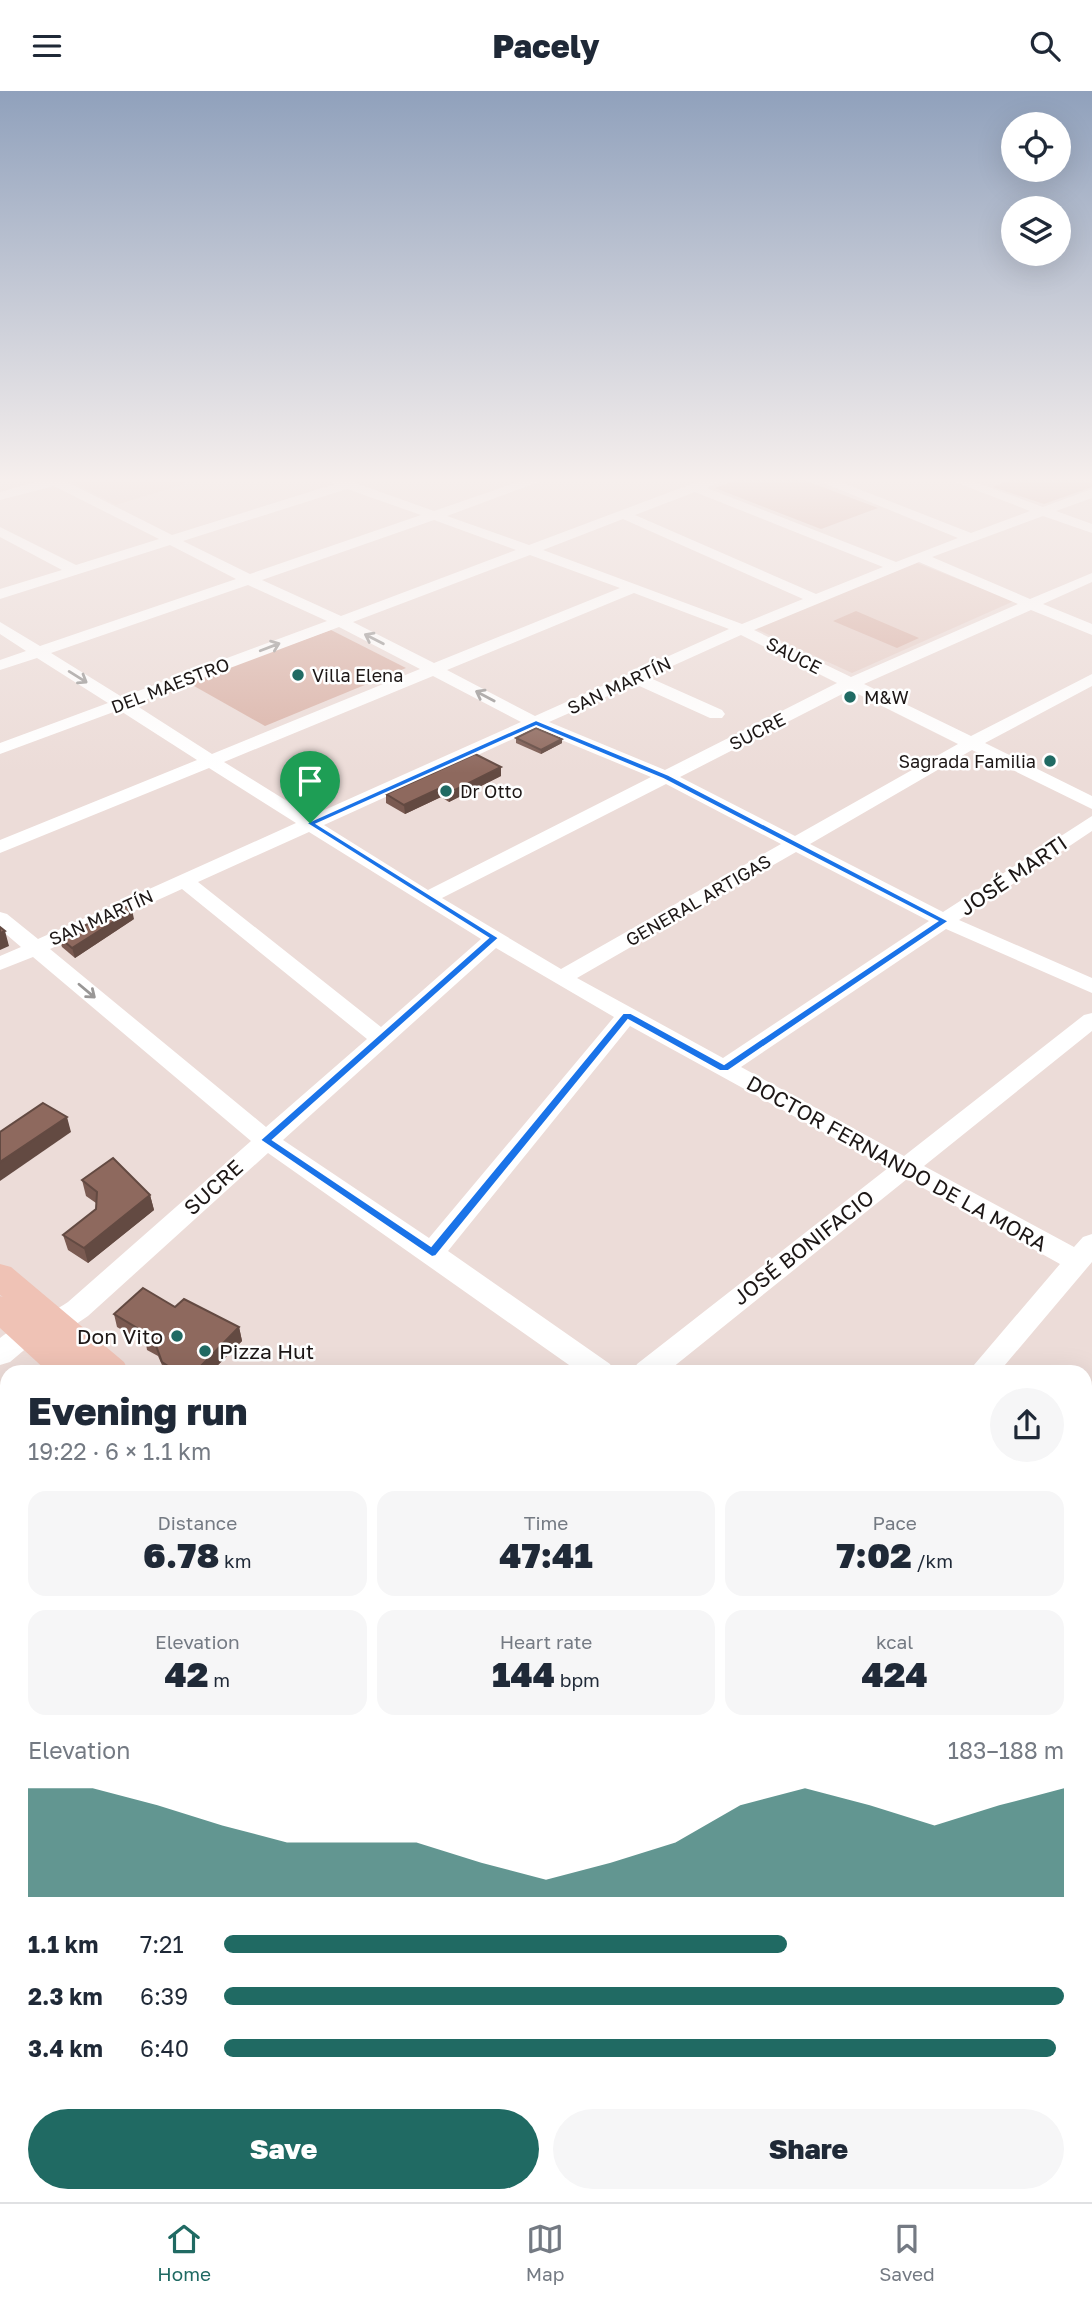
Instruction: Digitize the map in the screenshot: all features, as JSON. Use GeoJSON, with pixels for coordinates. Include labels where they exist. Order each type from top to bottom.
{"type":"FeatureCollection","features":[{"type":"Feature","properties":{"kind":"main road"},"geometry":{"type":"LineString","coordinates":[[0,1276],[19,1323],[64,1365]]}},
{"type":"Feature","properties":{"kind":"main road"},"geometry":{"type":"LineString","coordinates":[[19,1323],[99,1365]]}},
{"type":"Feature","properties":{"kind":"street"},"geometry":{"type":"LineString","coordinates":[[0,594],[57,576]]}},
{"type":"Feature","properties":{"kind":"street"},"geometry":{"type":"LineString","coordinates":[[241,576],[340,621],[536,723],[666,777],[944,921],[1092,986]]}},
{"type":"Feature","properties":{"kind":"street"},"geometry":{"type":"LineString","coordinates":[[0,665],[258,576]]}},
{"type":"Feature","properties":{"kind":"street","name":"DEL MAESTRO"},"geometry":{"type":"LineString","coordinates":[[0,749],[462,576]]}},
{"type":"Feature","properties":{"kind":"street","name":"SAUCE"},"geometry":{"type":"LineString","coordinates":[[604,576],[742,629],[1092,803]]}},
{"type":"Feature","properties":{"kind":"street"},"geometry":{"type":"LineString","coordinates":[[762,576],[816,599]]}},
{"type":"Feature","properties":{"kind":"street","name":"SAN MARTÍN"},"geometry":{"type":"LineString","coordinates":[[0,964],[742,629],[875,576]]}},
{"type":"Feature","properties":{"kind":"street"},"geometry":{"type":"LineString","coordinates":[[963,576],[1092,630]]}},
{"type":"Feature","properties":{"kind":"street","name":"SUCRE"},"geometry":{"type":"LineString","coordinates":[[427,898],[851,683],[1092,577]]}},
{"type":"Feature","properties":{"kind":"street"},"geometry":{"type":"LineString","coordinates":[[0,847],[635,587]]}},
{"type":"Feature","properties":{"kind":"street","name":"DOCTOR FERNANDO DE LA MORA"},"geometry":{"type":"LineString","coordinates":[[0,627],[427,898],[561,978],[904,1167],[1085,1253]]}},
{"type":"Feature","properties":{"kind":"street"},"geometry":{"type":"LineString","coordinates":[[634,677],[716,714]]}},
{"type":"Feature","properties":{"kind":"street","name":"GENERAL ARTIGAS"},"geometry":{"type":"LineString","coordinates":[[561,978],[972,743],[1092,679]]}},
{"type":"Feature","properties":{"kind":"street","name":"JOSÉ MARTI"},"geometry":{"type":"LineString","coordinates":[[724,1068],[1092,822]]}},
{"type":"Feature","properties":{"kind":"street"},"geometry":{"type":"LineString","coordinates":[[183,880],[382,1039]]}},
{"type":"Feature","properties":{"kind":"street"},"geometry":{"type":"LineString","coordinates":[[0,918],[266,1140],[432,1252],[590,1365]]}},
{"type":"Feature","properties":{"kind":"street","name":"SUCRE"},"geometry":{"type":"LineString","coordinates":[[0,1354],[19,1323],[78,1309],[495,938]]}},
{"type":"Feature","properties":{"kind":"street"},"geometry":{"type":"LineString","coordinates":[[432,1252],[627,1015]]}},
{"type":"Feature","properties":{"kind":"street","name":"JOSÉ BONIFACIO"},"geometry":{"type":"LineString","coordinates":[[656,1365],[1092,1020]]}},
{"type":"Feature","properties":{"kind":"street"},"geometry":{"type":"LineString","coordinates":[[988,1365],[1085,1253]]}},
{"type":"Feature","properties":{"kind":"shaded area"},"geometry":{"type":"Polygon","coordinates":[[[886,576],[949,576],[1014,601],[852,673],[754,628],[886,576]]]}},
{"type":"Feature","properties":{"kind":"shaded area"},"geometry":{"type":"Polygon","coordinates":[[[856,611],[919,638],[897,648],[833,621],[856,611]]]}},
{"type":"Feature","properties":{"kind":"shaded area","name":"Villa Elena"},"geometry":{"type":"Polygon","coordinates":[[[331,630],[406,668],[265,726],[187,682],[331,630]]]}},
{"type":"Feature","properties":{"kind":"building"},"geometry":{"type":"Polygon","coordinates":[[[536,728],[562,739],[541,750],[516,738],[536,728]]]}},
{"type":"Feature","properties":{"kind":"building"},"geometry":{"type":"Polygon","coordinates":[[[475,754],[501,767],[449,793],[440,788],[404,805],[386,794],[475,754]]]}},
{"type":"Feature","properties":{"kind":"building"},"geometry":{"type":"Polygon","coordinates":[[[130,905],[132,910],[72,948],[59,937],[130,905]]]}},
{"type":"Feature","properties":{"kind":"building"},"geometry":{"type":"Polygon","coordinates":[[[43,1103],[67,1117],[0,1162],[0,1132],[43,1103]]]}},
{"type":"Feature","properties":{"kind":"building"},"geometry":{"type":"Polygon","coordinates":[[[113,1158],[150,1195],[84,1248],[63,1235],[96,1209],[97,1192],[82,1180],[113,1158]]]}},
{"type":"Feature","properties":{"kind":"building"},"geometry":{"type":"Polygon","coordinates":[[[143,1288],[175,1307],[184,1299],[239,1327],[202,1365],[166,1365],[162,1362],[155,1343],[144,1337],[147,1334],[114,1314],[143,1288]]]}},
{"type":"Feature","properties":{"kind":"place","name":"Villa Elena"},"geometry":{"type":"Point","coordinates":[298,675]}},
{"type":"Feature","properties":{"kind":"place","name":"M&W"},"geometry":{"type":"Point","coordinates":[850,697]}},
{"type":"Feature","properties":{"kind":"place","name":"Sagrada Familia"},"geometry":{"type":"Point","coordinates":[1050,761]}},
{"type":"Feature","properties":{"kind":"place","name":"Dr Otto"},"geometry":{"type":"Point","coordinates":[446,791]}},
{"type":"Feature","properties":{"kind":"place","name":"Don Vito"},"geometry":{"type":"Point","coordinates":[177,1336]}},
{"type":"Feature","properties":{"kind":"place","name":"Pizza Hut"},"geometry":{"type":"Point","coordinates":[205,1351]}},
{"type":"Feature","properties":{"kind":"route"},"geometry":{"type":"LineString","coordinates":[[536,723],[666,777],[944,921],[724,1068],[627,1015],[432,1252],[266,1140],[495,938],[310,823],[536,723]]}}]}
